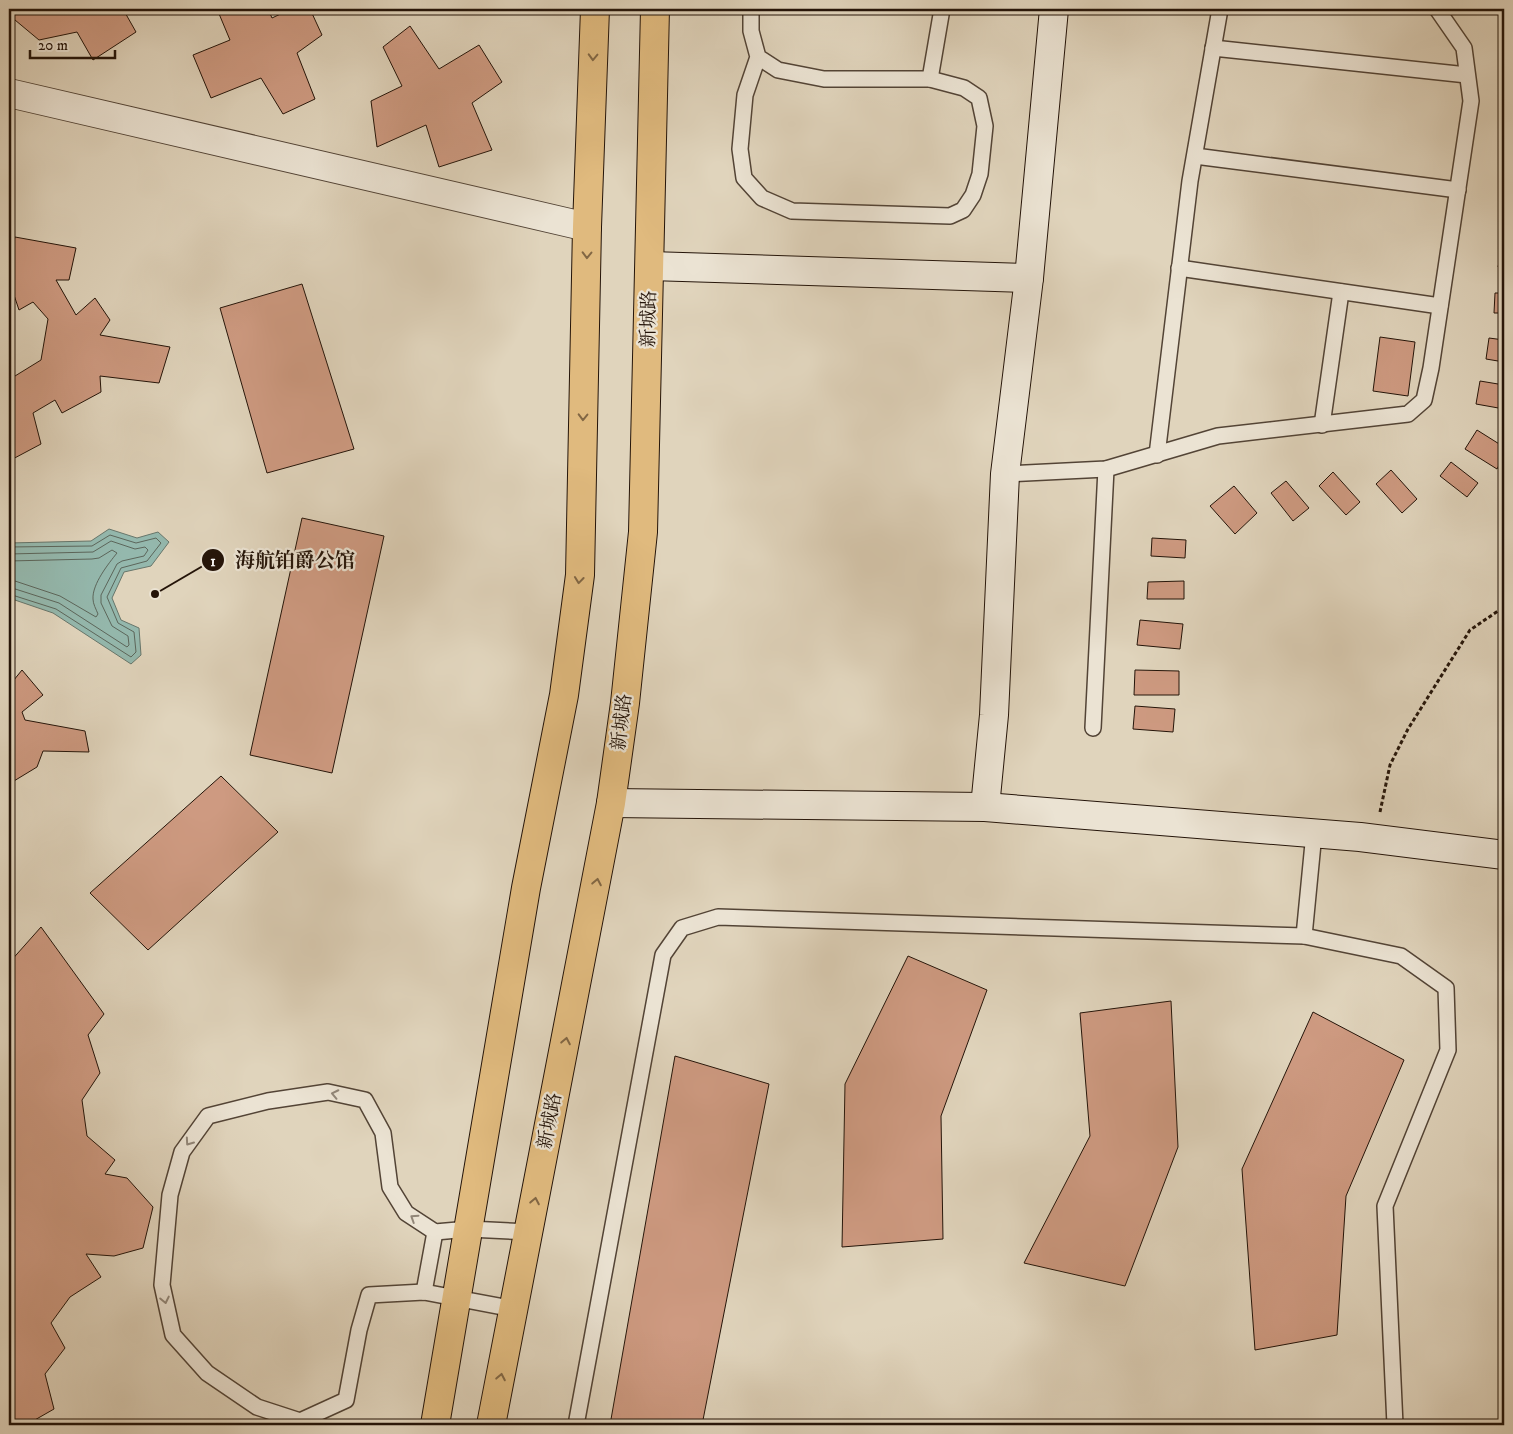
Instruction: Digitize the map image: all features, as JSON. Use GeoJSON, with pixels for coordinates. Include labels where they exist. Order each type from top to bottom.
{"type":"FeatureCollection","features":[{"type":"Feature","properties":{"kind":"main road"},"geometry":{"type":"LineString","coordinates":[[435,1425],[524,897],[564,695],[580,575],[587,227],[595,9]]}},
{"type":"Feature","properties":{"kind":"main road","name":"新城路"},"geometry":{"type":"LineString","coordinates":[[491,1425],[611,803],[625,703],[644,532],[655,9]]}},
{"type":"Feature","properties":{"kind":"street"},"geometry":{"type":"LineString","coordinates":[[985,807],[994,715],[1005,474],[1029,278],[1054,9]]}},
{"type":"Feature","properties":{"kind":"street"},"geometry":{"type":"LineString","coordinates":[[9,93],[587,227]]}},
{"type":"Feature","properties":{"kind":"street"},"geometry":{"type":"LineString","coordinates":[[650,266],[1029,278]]}},
{"type":"Feature","properties":{"kind":"street"},"geometry":{"type":"LineString","coordinates":[[611,803],[985,807],[1374,838],[1504,855]]}},
{"type":"Feature","properties":{"kind":"lane"},"geometry":{"type":"LineString","coordinates":[[751,9],[750,30],[758,57],[745,95],[740,148],[744,178],[762,198],[792,211],[950,216],[963,210],[973,195],[980,174],[985,126],[980,98],[964,88],[930,79],[824,79],[778,70],[758,57]]}},
{"type":"Feature","properties":{"kind":"lane"},"geometry":{"type":"LineString","coordinates":[[930,79],[942,9]]}},
{"type":"Feature","properties":{"kind":"lane"},"geometry":{"type":"LineString","coordinates":[[1157,455],[1190,181],[1220,9]]}},
{"type":"Feature","properties":{"kind":"lane"},"geometry":{"type":"LineString","coordinates":[[1005,474],[1106,469],[1218,436],[1408,414],[1424,400],[1471,101],[1464,48],[1437,9]]}},
{"type":"Feature","properties":{"kind":"lane"},"geometry":{"type":"LineString","coordinates":[[1213,48],[1467,75]]}},
{"type":"Feature","properties":{"kind":"lane"},"geometry":{"type":"LineString","coordinates":[[1195,156],[1458,190]]}},
{"type":"Feature","properties":{"kind":"lane"},"geometry":{"type":"LineString","coordinates":[[1179,268],[1440,306]]}},
{"type":"Feature","properties":{"kind":"lane"},"geometry":{"type":"LineString","coordinates":[[1322,425],[1341,292]]}},
{"type":"Feature","properties":{"kind":"lane"},"geometry":{"type":"LineString","coordinates":[[1093,728],[1106,469]]}},
{"type":"Feature","properties":{"kind":"lane"},"geometry":{"type":"LineString","coordinates":[[1304,936],[1314,833]]}},
{"type":"Feature","properties":{"kind":"lane"},"geometry":{"type":"LineString","coordinates":[[576,1425],[663,955],[682,928],[718,917],[1304,936],[1402,956],[1446,988],[1448,1050],[1385,1206],[1395,1425]]}},
{"type":"Feature","properties":{"kind":"lane"},"geometry":{"type":"LineString","coordinates":[[514,1309],[424,1292],[369,1296],[359,1330],[346,1400],[300,1421],[257,1407],[207,1374],[173,1335],[162,1285],[170,1195],[182,1152],[208,1116],[268,1101],[328,1092],[365,1100],[383,1133],[390,1187],[406,1212],[436,1232],[468,1229],[529,1232]]}},
{"type":"Feature","properties":{"kind":"lane"},"geometry":{"type":"LineString","coordinates":[[424,1292],[436,1232]]}},
{"type":"Feature","properties":{"kind":"path"},"geometry":{"type":"LineString","coordinates":[[1374,838],[1390,765],[1408,729],[1470,630],[1504,607]]}},
{"type":"Feature","properties":{"kind":"water"},"geometry":{"type":"Polygon","coordinates":[[[109,529],[137,538],[158,532],[169,542],[151,566],[124,572],[112,598],[121,620],[139,628],[141,655],[131,664],[53,613],[9,598],[9,543],[91,541],[109,529]]]}},
{"type":"Feature","properties":{"kind":"building"},"geometry":{"type":"Polygon","coordinates":[[[16,9],[123,9],[136,32],[93,60],[77,32],[39,40],[9,15],[16,9]]]}},
{"type":"Feature","properties":{"kind":"building"},"geometry":{"type":"Polygon","coordinates":[[[217,9],[268,9],[272,18],[291,9],[310,9],[322,35],[297,53],[315,99],[283,114],[261,78],[211,98],[193,55],[230,40],[217,9]]]}},
{"type":"Feature","properties":{"kind":"building"},"geometry":{"type":"Polygon","coordinates":[[[410,26],[439,69],[479,45],[502,82],[472,103],[492,150],[439,167],[426,125],[377,147],[371,101],[402,86],[383,47],[410,26]]]}},
{"type":"Feature","properties":{"kind":"building"},"geometry":{"type":"Polygon","coordinates":[[[15,237],[76,248],[69,280],[56,280],[76,315],[95,298],[110,320],[100,335],[170,347],[159,383],[100,376],[101,392],[62,413],[55,400],[33,413],[41,444],[9,461],[9,373],[15,376],[41,360],[48,319],[33,302],[19,310],[9,283],[9,259],[15,237]]]}},
{"type":"Feature","properties":{"kind":"building"},"geometry":{"type":"Polygon","coordinates":[[[1504,244],[1504,269],[1498,267],[1504,244]]]}},
{"type":"Feature","properties":{"kind":"building"},"geometry":{"type":"Polygon","coordinates":[[[302,284],[354,449],[267,473],[220,308],[302,284]]]}},
{"type":"Feature","properties":{"kind":"building"},"geometry":{"type":"Polygon","coordinates":[[[1495,293],[1504,293],[1504,313],[1494,313],[1495,293]]]}},
{"type":"Feature","properties":{"kind":"building"},"geometry":{"type":"Polygon","coordinates":[[[1380,337],[1415,342],[1408,396],[1373,391],[1380,337]]]}},
{"type":"Feature","properties":{"kind":"building"},"geometry":{"type":"Polygon","coordinates":[[[1489,338],[1504,340],[1504,362],[1486,359],[1489,338]]]}},
{"type":"Feature","properties":{"kind":"building"},"geometry":{"type":"Polygon","coordinates":[[[1480,381],[1504,385],[1504,409],[1476,404],[1480,381]]]}},
{"type":"Feature","properties":{"kind":"building"},"geometry":{"type":"Polygon","coordinates":[[[1477,430],[1504,447],[1504,456],[1497,469],[1465,449],[1477,430]]]}},
{"type":"Feature","properties":{"kind":"building"},"geometry":{"type":"Polygon","coordinates":[[[1451,462],[1478,483],[1467,497],[1440,476],[1451,462]]]}},
{"type":"Feature","properties":{"kind":"building"},"geometry":{"type":"Polygon","coordinates":[[[1391,470],[1417,499],[1402,513],[1376,484],[1391,470]]]}},
{"type":"Feature","properties":{"kind":"building"},"geometry":{"type":"Polygon","coordinates":[[[1333,472],[1360,502],[1346,515],[1319,486],[1333,472]]]}},
{"type":"Feature","properties":{"kind":"building"},"geometry":{"type":"Polygon","coordinates":[[[1286,481],[1309,508],[1293,521],[1271,493],[1286,481]]]}},
{"type":"Feature","properties":{"kind":"building"},"geometry":{"type":"Polygon","coordinates":[[[1234,486],[1257,513],[1235,534],[1210,506],[1234,486]]]}},
{"type":"Feature","properties":{"kind":"building"},"geometry":{"type":"Polygon","coordinates":[[[302,518],[384,536],[332,773],[250,755],[302,518]]]}},
{"type":"Feature","properties":{"kind":"building"},"geometry":{"type":"Polygon","coordinates":[[[1152,538],[1186,540],[1185,558],[1151,556],[1152,538]]]}},
{"type":"Feature","properties":{"kind":"building"},"geometry":{"type":"Polygon","coordinates":[[[1184,581],[1184,599],[1147,599],[1148,582],[1184,581]]]}},
{"type":"Feature","properties":{"kind":"building"},"geometry":{"type":"Polygon","coordinates":[[[1140,620],[1183,624],[1180,649],[1137,645],[1140,620]]]}},
{"type":"Feature","properties":{"kind":"building"},"geometry":{"type":"Polygon","coordinates":[[[22,670],[43,695],[22,712],[25,720],[85,731],[89,752],[43,751],[37,767],[9,784],[9,686],[22,670]]]}},
{"type":"Feature","properties":{"kind":"building"},"geometry":{"type":"Polygon","coordinates":[[[1135,670],[1179,671],[1179,695],[1134,695],[1135,670]]]}},
{"type":"Feature","properties":{"kind":"building"},"geometry":{"type":"Polygon","coordinates":[[[1135,706],[1175,709],[1173,732],[1133,729],[1135,706]]]}},
{"type":"Feature","properties":{"kind":"building"},"geometry":{"type":"Polygon","coordinates":[[[221,776],[278,832],[148,950],[90,893],[221,776]]]}},
{"type":"Feature","properties":{"kind":"building"},"geometry":{"type":"Polygon","coordinates":[[[41,927],[104,1014],[88,1035],[100,1073],[82,1100],[87,1136],[115,1160],[105,1174],[127,1178],[153,1207],[143,1248],[114,1256],[86,1254],[101,1277],[70,1297],[51,1323],[65,1348],[45,1374],[54,1409],[26,1425],[9,1425],[9,963],[41,927]]]}},
{"type":"Feature","properties":{"kind":"building"},"geometry":{"type":"Polygon","coordinates":[[[908,956],[987,990],[941,1116],[943,1239],[842,1247],[845,1084],[908,956]]]}},
{"type":"Feature","properties":{"kind":"building"},"geometry":{"type":"Polygon","coordinates":[[[1171,1001],[1178,1147],[1125,1286],[1024,1263],[1090,1136],[1080,1013],[1171,1001]]]}},
{"type":"Feature","properties":{"kind":"building"},"geometry":{"type":"Polygon","coordinates":[[[1313,1012],[1404,1060],[1346,1196],[1337,1335],[1255,1350],[1242,1169],[1313,1012]]]}},
{"type":"Feature","properties":{"kind":"building"},"geometry":{"type":"Polygon","coordinates":[[[675,1056],[769,1084],[702,1425],[610,1425],[675,1056]]]}},
{"type":"Feature","properties":{"kind":"place","name":"海航铂爵公馆"},"geometry":{"type":"Point","coordinates":[155,594]}}]}
